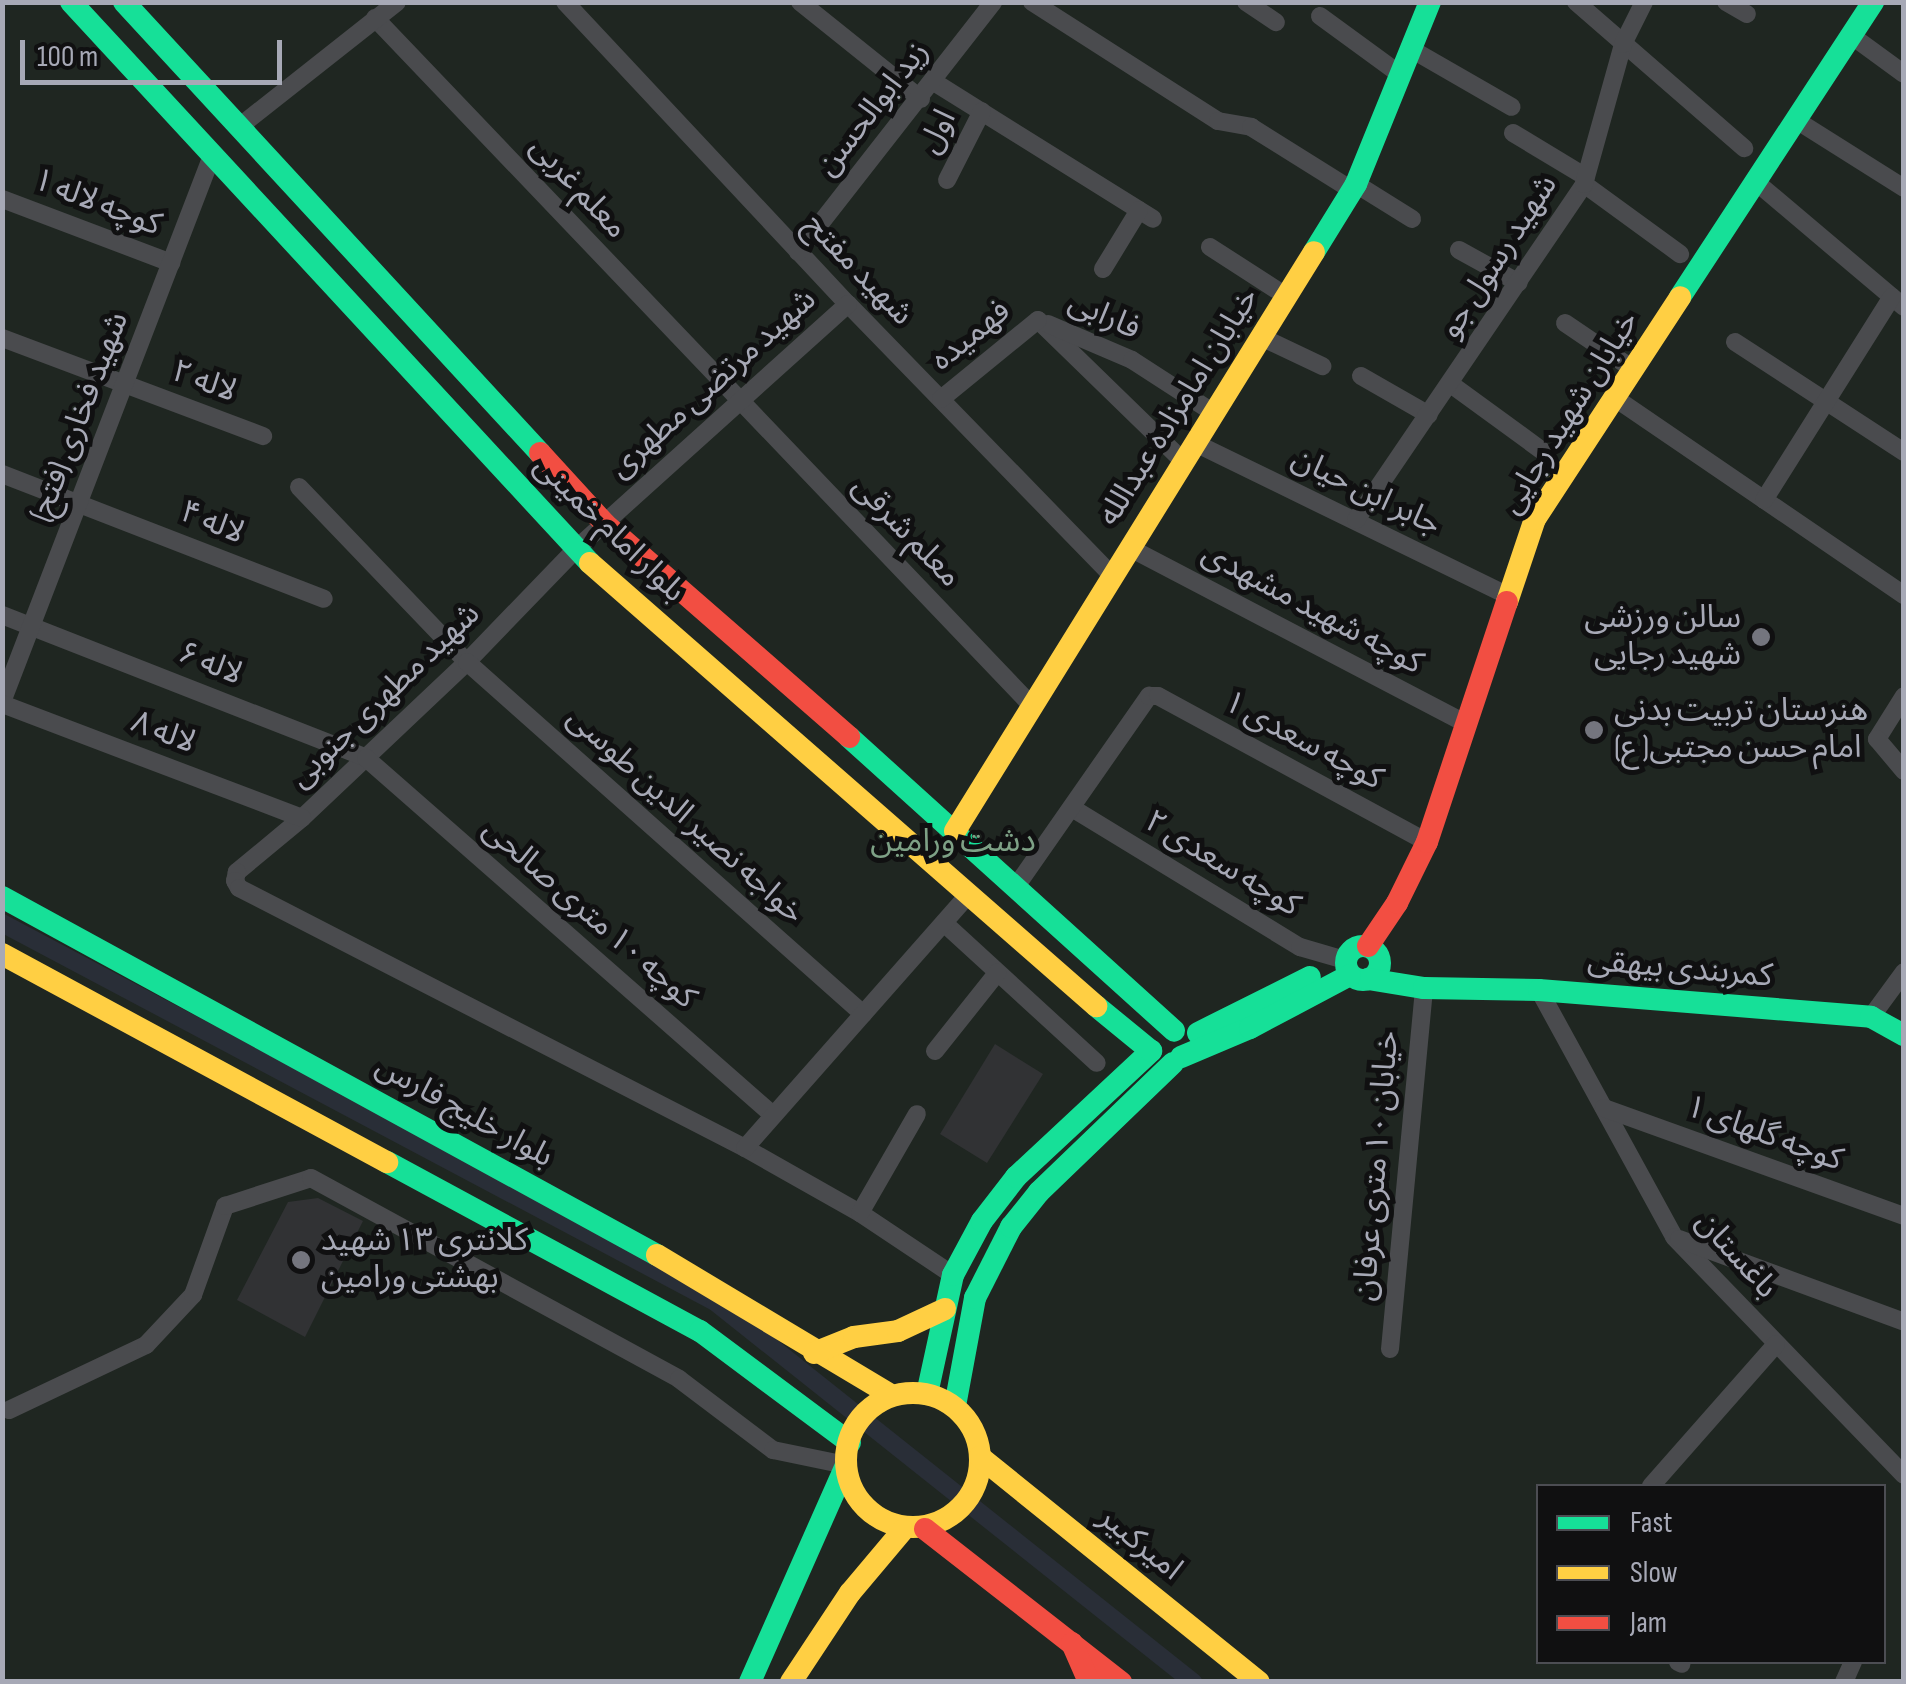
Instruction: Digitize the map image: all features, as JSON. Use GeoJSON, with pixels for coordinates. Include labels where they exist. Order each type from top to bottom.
{"type":"FeatureCollection","features":[{"type":"Feature","properties":{"kind":"main road","name":"بلوار امام خمینی"},"geometry":{"type":"LineString","coordinates":[[72,2],[575,550],[967,896],[1151,1052]]}},
{"type":"Feature","properties":{"kind":"main road","name":"بلوار امام خمینی"},"geometry":{"type":"LineString","coordinates":[[124,2],[604,524],[1018,885],[1178,1048]]}},
{"type":"Feature","properties":{"kind":"main road","name":"خیابان امامزاده عبدالله"},"geometry":{"type":"LineString","coordinates":[[955,830],[1354,187],[1430,2]]}},
{"type":"Feature","properties":{"kind":"main road","name":"خیابان شهید رجایی"},"geometry":{"type":"LineString","coordinates":[[1178,1048],[1250,1028],[1362,964],[1427,842],[1535,519],[1873,2]]}},
{"type":"Feature","properties":{"kind":"main road","name":"بلوار خلیج فارس"},"geometry":{"type":"LineString","coordinates":[[2,897],[718,1288],[814,1353],[862,1427]]}},
{"type":"Feature","properties":{"kind":"main road"},"geometry":{"type":"LineString","coordinates":[[2,954],[700,1331],[862,1427]]}},
{"type":"Feature","properties":{"kind":"main road","name":"کمربندی بیهقی"},"geometry":{"type":"LineString","coordinates":[[1362,964],[1429,976],[1436,988],[1539,990],[1871,1017],[1904,1035]]}},
{"type":"Feature","properties":{"kind":"main road"},"geometry":{"type":"LineString","coordinates":[[926,1394],[953,1275],[982,1221],[1016,1177],[1151,1052],[1154,1036],[1163,1030],[1178,1048],[1011,1226],[975,1298],[954,1406]]}},
{"type":"Feature","properties":{"kind":"main road"},"geometry":{"type":"LineString","coordinates":[[814,1353],[854,1337],[898,1332],[945,1309]]}},
{"type":"Feature","properties":{"kind":"main road"},"geometry":{"type":"LineString","coordinates":[[750,1682],[862,1427],[926,1394]]}},
{"type":"Feature","properties":{"kind":"main road"},"geometry":{"type":"LineString","coordinates":[[791,1682],[850,1593],[914,1529],[964,1501],[978,1477],[980,1456],[968,1420],[954,1406],[926,1394]]}},
{"type":"Feature","properties":{"kind":"main road"},"geometry":{"type":"LineString","coordinates":[[862,1427],[862,1503],[914,1529],[1120,1682]]}},
{"type":"Feature","properties":{"kind":"main road","name":"امیرکبیر"},"geometry":{"type":"LineString","coordinates":[[980,1456],[1259,1682]]}},
{"type":"Feature","properties":{"kind":"main road"},"geometry":{"type":"LineString","coordinates":[[1072,1643],[1089,1682]]}},
{"type":"Feature","properties":{"kind":"street"},"geometry":{"type":"LineString","coordinates":[[239,127],[397,2]]}},
{"type":"Feature","properties":{"kind":"street","name":"شهید مفتح"},"geometry":{"type":"LineString","coordinates":[[565,2],[798,252],[1112,574]]}},
{"type":"Feature","properties":{"kind":"street"},"geometry":{"type":"LineString","coordinates":[[800,2],[921,99]]}},
{"type":"Feature","properties":{"kind":"street","name":"زید ابوالحسن"},"geometry":{"type":"LineString","coordinates":[[798,252],[993,2]]}},
{"type":"Feature","properties":{"kind":"street"},"geometry":{"type":"LineString","coordinates":[[1032,2],[1228,124],[1252,127],[1412,219]]}},
{"type":"Feature","properties":{"kind":"street"},"geometry":{"type":"LineString","coordinates":[[1246,2],[1276,22]]}},
{"type":"Feature","properties":{"kind":"street"},"geometry":{"type":"LineString","coordinates":[[1576,2],[1744,148]]}},
{"type":"Feature","properties":{"kind":"street","name":"شهید رسول جو"},"geometry":{"type":"LineString","coordinates":[[1356,520],[1452,385],[1585,180],[1623,44],[1644,2]]}},
{"type":"Feature","properties":{"kind":"street"},"geometry":{"type":"LineString","coordinates":[[1726,2],[1747,14]]}},
{"type":"Feature","properties":{"kind":"street"},"geometry":{"type":"LineString","coordinates":[[1320,16],[1400,75]]}},
{"type":"Feature","properties":{"kind":"street","name":"معلم غربی"},"geometry":{"type":"LineString","coordinates":[[375,18],[737,399]]}},
{"type":"Feature","properties":{"kind":"street"},"geometry":{"type":"LineString","coordinates":[[1852,36],[1904,74]]}},
{"type":"Feature","properties":{"kind":"street"},"geometry":{"type":"LineString","coordinates":[[1411,49],[1512,107]]}},
{"type":"Feature","properties":{"kind":"street"},"geometry":{"type":"LineString","coordinates":[[934,82],[1146,214],[1103,269]]}},
{"type":"Feature","properties":{"kind":"street","name":"اول"},"geometry":{"type":"LineString","coordinates":[[947,180],[982,111]]}},
{"type":"Feature","properties":{"kind":"street"},"geometry":{"type":"LineString","coordinates":[[1796,120],[1904,188]]}},
{"type":"Feature","properties":{"kind":"street"},"geometry":{"type":"LineString","coordinates":[[1513,132],[1585,180],[1680,254]]}},
{"type":"Feature","properties":{"kind":"street","name":"شهید فخاری (فتح)"},"geometry":{"type":"LineString","coordinates":[[2,703],[213,153]]}},
{"type":"Feature","properties":{"kind":"street"},"geometry":{"type":"LineString","coordinates":[[1756,182],[1898,302],[1764,500]]}},
{"type":"Feature","properties":{"kind":"street","name":"کوچه لاله ۱"},"geometry":{"type":"LineString","coordinates":[[2,199],[171,263]]}},
{"type":"Feature","properties":{"kind":"street"},"geometry":{"type":"LineString","coordinates":[[1210,248],[1286,296]]}},
{"type":"Feature","properties":{"kind":"street"},"geometry":{"type":"LineString","coordinates":[[1459,250],[1519,283]]}},
{"type":"Feature","properties":{"kind":"street","name":"شهید مرتضی مطهری"},"geometry":{"type":"LineString","coordinates":[[575,550],[737,399],[848,304]]}},
{"type":"Feature","properties":{"kind":"street","name":"فهمیده"},"geometry":{"type":"LineString","coordinates":[[941,399],[1038,320]]}},
{"type":"Feature","properties":{"kind":"street","name":"فارابی"},"geometry":{"type":"LineString","coordinates":[[1038,320],[1132,360],[1214,413]]}},
{"type":"Feature","properties":{"kind":"street","name":"فارابی"},"geometry":{"type":"LineString","coordinates":[[1038,320],[1189,452]]}},
{"type":"Feature","properties":{"kind":"street"},"geometry":{"type":"LineString","coordinates":[[1565,323],[1633,369]]}},
{"type":"Feature","properties":{"kind":"street"},"geometry":{"type":"LineString","coordinates":[[1261,337],[1322,366]]}},
{"type":"Feature","properties":{"kind":"street","name":"لاله ۲"},"geometry":{"type":"LineString","coordinates":[[2,338],[263,436]]}},
{"type":"Feature","properties":{"kind":"street"},"geometry":{"type":"LineString","coordinates":[[1736,342],[1904,452]]}},
{"type":"Feature","properties":{"kind":"street"},"geometry":{"type":"LineString","coordinates":[[1360,376],[1429,415]]}},
{"type":"Feature","properties":{"kind":"street"},"geometry":{"type":"LineString","coordinates":[[1452,385],[1544,452]]}},
{"type":"Feature","properties":{"kind":"street"},"geometry":{"type":"LineString","coordinates":[[1614,398],[1904,596]]}},
{"type":"Feature","properties":{"kind":"street","name":"معلم شرقی"},"geometry":{"type":"LineString","coordinates":[[737,399],[1032,706]]}},
{"type":"Feature","properties":{"kind":"street","name":"جابر ابن حیان"},"geometry":{"type":"LineString","coordinates":[[1189,452],[1356,520],[1509,596]]}},
{"type":"Feature","properties":{"kind":"street","name":"لاله ۴"},"geometry":{"type":"LineString","coordinates":[[2,474],[324,599]]}},
{"type":"Feature","properties":{"kind":"street","name":"خواجه نصیر الدین طوسی"},"geometry":{"type":"LineString","coordinates":[[299,487],[468,662],[863,1014]]}},
{"type":"Feature","properties":{"kind":"street","name":"کوچه شهید مشهدی"},"geometry":{"type":"LineString","coordinates":[[1130,548],[1467,724]]}},
{"type":"Feature","properties":{"kind":"street","name":"شهید مطهری جنوبی"},"geometry":{"type":"LineString","coordinates":[[575,550],[468,662],[302,818],[237,872],[235,881],[239,888],[745,1148]]}},
{"type":"Feature","properties":{"kind":"street","name":"لاله ۶"},"geometry":{"type":"LineString","coordinates":[[2,615],[366,758]]}},
{"type":"Feature","properties":{"kind":"street","name":"کوچه سعدی ۱"},"geometry":{"type":"LineString","coordinates":[[1072,808],[1149,696],[1427,842]]}},
{"type":"Feature","properties":{"kind":"street"},"geometry":{"type":"LineString","coordinates":[[1904,696],[1877,739],[1904,771]]}},
{"type":"Feature","properties":{"kind":"street","name":"لاله ۸"},"geometry":{"type":"LineString","coordinates":[[2,703],[302,818]]}},
{"type":"Feature","properties":{"kind":"street","name":"کوچه ۱۰ متری صالحی"},"geometry":{"type":"LineString","coordinates":[[366,758],[773,1115]]}},
{"type":"Feature","properties":{"kind":"street"},"geometry":{"type":"LineString","coordinates":[[1018,885],[1072,808]]}},
{"type":"Feature","properties":{"kind":"street","name":"کوچه سعدی ۲"},"geometry":{"type":"LineString","coordinates":[[1072,808],[1300,947],[1362,964]]}},
{"type":"Feature","properties":{"kind":"street"},"geometry":{"type":"LineString","coordinates":[[953,1275],[860,1213],[745,1148],[967,896]]}},
{"type":"Feature","properties":{"kind":"street"},"geometry":{"type":"LineString","coordinates":[[944,922],[1097,1063]]}},
{"type":"Feature","properties":{"kind":"street"},"geometry":{"type":"LineString","coordinates":[[1871,1017],[1904,972]]}},
{"type":"Feature","properties":{"kind":"street"},"geometry":{"type":"LineString","coordinates":[[935,1051],[998,973]]}},
{"type":"Feature","properties":{"kind":"street","name":"خیابان ۱۰ متری عرفان"},"geometry":{"type":"LineString","coordinates":[[1390,1349],[1436,988]]}},
{"type":"Feature","properties":{"kind":"street","name":"باغستان"},"geometry":{"type":"LineString","coordinates":[[1539,990],[1674,1237],[1904,1476]]}},
{"type":"Feature","properties":{"kind":"street","name":"کوچه گلهای ۱"},"geometry":{"type":"LineString","coordinates":[[1604,1108],[1904,1216]]}},
{"type":"Feature","properties":{"kind":"street"},"geometry":{"type":"LineString","coordinates":[[860,1213],[917,1114]]}},
{"type":"Feature","properties":{"kind":"street"},"geometry":{"type":"LineString","coordinates":[[9,1410],[146,1345],[193,1294],[226,1206],[311,1178],[679,1379],[773,1450],[862,1427]]}},
{"type":"Feature","properties":{"kind":"street"},"geometry":{"type":"LineString","coordinates":[[1674,1237],[1904,1322]]}},
{"type":"Feature","properties":{"kind":"street"},"geometry":{"type":"LineString","coordinates":[[1653,1484],[1776,1344]]}},
{"type":"Feature","properties":{"kind":"green space","name":"دشت ورامین"},"geometry":{"type":"Polygon","coordinates":[[[3,3],[1903,3],[1903,1681],[3,1682],[3,3]]]}},
{"type":"Feature","properties":{"kind":"building"},"geometry":{"type":"Polygon","coordinates":[[[995,1044],[1043,1074],[987,1163],[940,1134],[995,1044]]]}},
{"type":"Feature","properties":{"kind":"building","name":"کلانتری ۱۳ شهید بهشتی ورامین"},"geometry":{"type":"Polygon","coordinates":[[[318,1198],[363,1221],[305,1337],[237,1300],[288,1202],[318,1198]]]}},
{"type":"Feature","properties":{"kind":"waterway"},"geometry":{"type":"LineString","coordinates":[[2,923],[715,1302],[1193,1682]]}},
{"type":"Feature","properties":{"kind":"traffic: fast"},"geometry":{"type":"LineString","coordinates":[[71,2],[590,563]]}},
{"type":"Feature","properties":{"kind":"traffic: fast"},"geometry":{"type":"LineString","coordinates":[[124,2],[540,453]]}},
{"type":"Feature","properties":{"kind":"traffic: fast"},"geometry":{"type":"LineString","coordinates":[[1314,252],[1356,184],[1430,2]]}},
{"type":"Feature","properties":{"kind":"traffic: fast"},"geometry":{"type":"LineString","coordinates":[[1680,297],[1873,2]]}},
{"type":"Feature","properties":{"kind":"traffic: fast"},"geometry":{"type":"LineString","coordinates":[[849,737],[1174,1031]]}},
{"type":"Feature","properties":{"kind":"traffic: fast"},"geometry":{"type":"LineString","coordinates":[[2,897],[657,1255]]}},
{"type":"Feature","properties":{"kind":"traffic: fast"},"geometry":{"type":"LineString","coordinates":[[1363,946],[1375,951],[1380,963],[1375,975],[1363,980],[1351,975],[1346,963],[1351,951],[1363,946]]}},
{"type":"Feature","properties":{"kind":"traffic: fast"},"geometry":{"type":"LineString","coordinates":[[1181,1057],[1250,1028],[1350,975]]}},
{"type":"Feature","properties":{"kind":"traffic: fast"},"geometry":{"type":"LineString","coordinates":[[1198,1033],[1310,977]]}},
{"type":"Feature","properties":{"kind":"traffic: fast"},"geometry":{"type":"LineString","coordinates":[[1368,979],[1424,988],[1539,990],[1871,1017],[1904,1035]]}},
{"type":"Feature","properties":{"kind":"traffic: fast"},"geometry":{"type":"LineString","coordinates":[[927,1394],[953,1275],[982,1221],[1016,1177],[1151,1051],[1096,1006]]}},
{"type":"Feature","properties":{"kind":"traffic: fast"},"geometry":{"type":"LineString","coordinates":[[955,1406],[975,1298],[1011,1227],[1039,1192],[1173,1063]]}},
{"type":"Feature","properties":{"kind":"traffic: fast"},"geometry":{"type":"LineString","coordinates":[[387,1162],[700,1331],[850,1443]]}},
{"type":"Feature","properties":{"kind":"traffic: fast"},"geometry":{"type":"LineString","coordinates":[[750,1682],[846,1465]]}},
{"type":"Feature","properties":{"kind":"traffic: slow"},"geometry":{"type":"LineString","coordinates":[[955,831],[1314,252]]}},
{"type":"Feature","properties":{"kind":"traffic: slow"},"geometry":{"type":"LineString","coordinates":[[1507,602],[1535,519],[1680,297]]}},
{"type":"Feature","properties":{"kind":"traffic: slow"},"geometry":{"type":"LineString","coordinates":[[590,563],[1096,1006]]}},
{"type":"Feature","properties":{"kind":"traffic: slow"},"geometry":{"type":"LineString","coordinates":[[2,954],[387,1162]]}},
{"type":"Feature","properties":{"kind":"traffic: slow"},"geometry":{"type":"LineString","coordinates":[[657,1255],[889,1394]]}},
{"type":"Feature","properties":{"kind":"traffic: slow"},"geometry":{"type":"LineString","coordinates":[[814,1353],[854,1337],[898,1331],[945,1309]]}},
{"type":"Feature","properties":{"kind":"traffic: slow"},"geometry":{"type":"LineString","coordinates":[[913,1393],[939,1398],[960,1413],[975,1434],[980,1460],[975,1486],[960,1507],[939,1522],[913,1527],[887,1522],[866,1507],[851,1486],[846,1460],[851,1434],[866,1413],[887,1398],[913,1393]]}},
{"type":"Feature","properties":{"kind":"traffic: slow"},"geometry":{"type":"LineString","coordinates":[[980,1457],[1259,1682]]}},
{"type":"Feature","properties":{"kind":"traffic: slow"},"geometry":{"type":"LineString","coordinates":[[791,1682],[850,1593],[903,1530]]}},
{"type":"Feature","properties":{"kind":"traffic: jam"},"geometry":{"type":"LineString","coordinates":[[540,453],[605,524],[849,737]]}},
{"type":"Feature","properties":{"kind":"traffic: jam"},"geometry":{"type":"LineString","coordinates":[[1368,946],[1397,903],[1427,842],[1507,602]]}},
{"type":"Feature","properties":{"kind":"traffic: jam"},"geometry":{"type":"LineString","coordinates":[[925,1529],[1121,1682]]}},
{"type":"Feature","properties":{"kind":"traffic: jam"},"geometry":{"type":"LineString","coordinates":[[1072,1643],[1089,1682]]}},
{"type":"Feature","properties":{"kind":"place","name":"سالن ورزشی شهید رجایی"},"geometry":{"type":"Point","coordinates":[1761,637]}},
{"type":"Feature","properties":{"kind":"place","name":"هنرستان تربیت بدنی امام حسن مجتبی( ع)"},"geometry":{"type":"Point","coordinates":[1594,730]}},
{"type":"Feature","properties":{"kind":"place","name":"کلانتری ۱۳ شهید بهشتی ورامین"},"geometry":{"type":"Point","coordinates":[301,1260]}}]}
